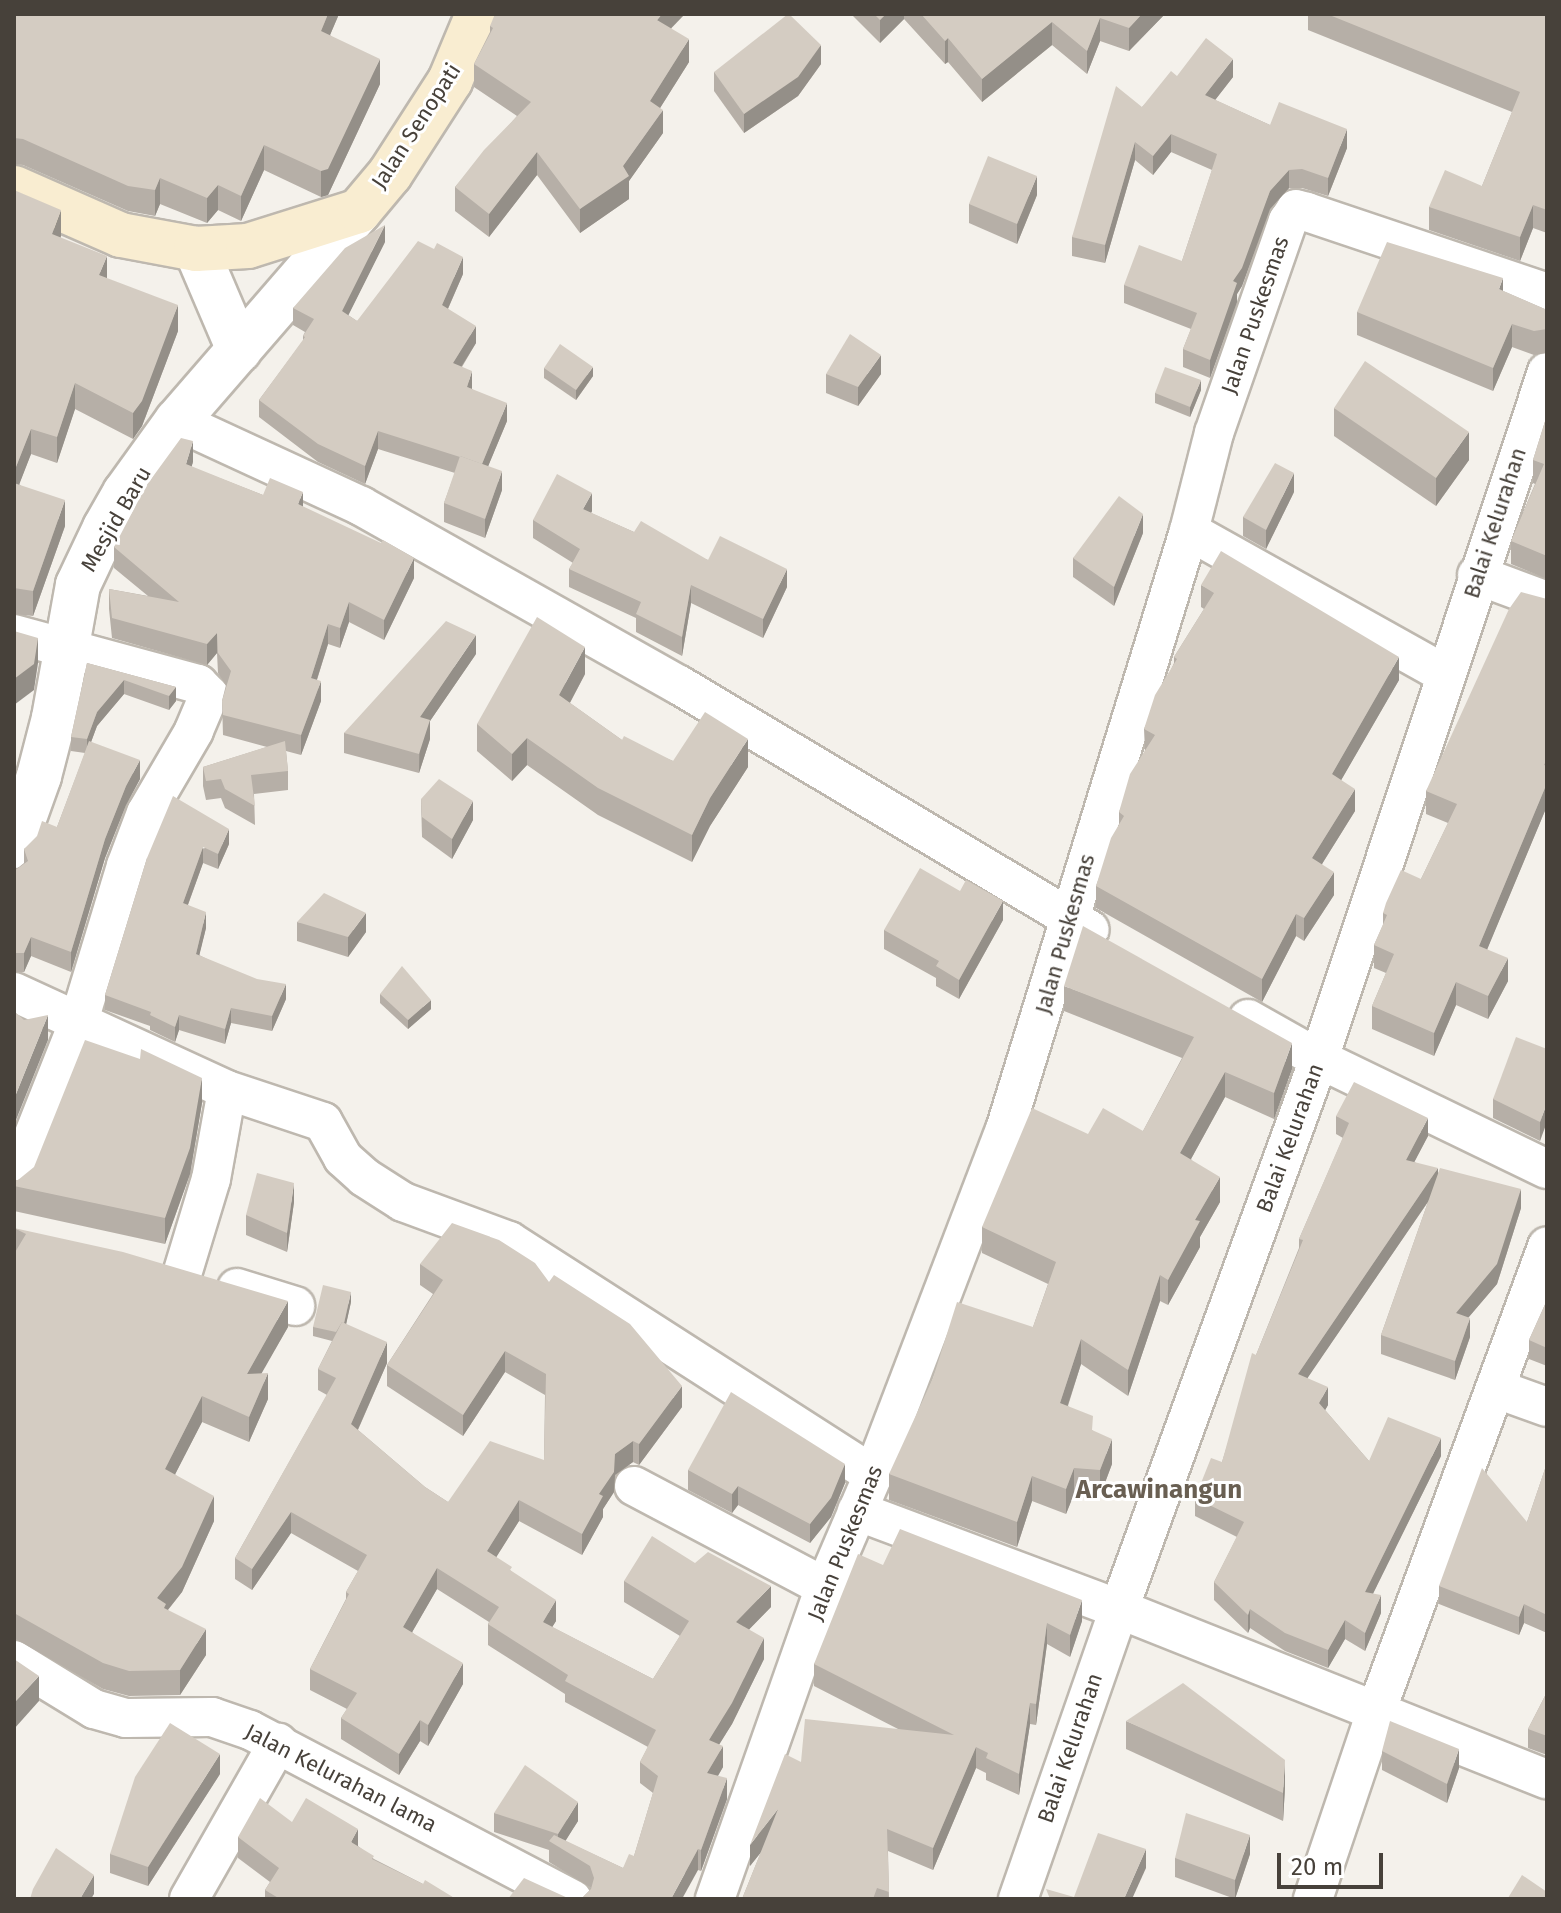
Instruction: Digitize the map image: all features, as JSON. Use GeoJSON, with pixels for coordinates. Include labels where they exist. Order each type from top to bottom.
{"type":"FeatureCollection","features":[{"type":"Feature","properties":{"kind":"main road","name":"Jalan Senopati"},"geometry":{"type":"LineString","coordinates":[[14,188],[121,235],[196,249],[248,246],[359,211],[390,174],[450,81],[478,14]]}},
{"type":"Feature","properties":{"kind":"street","name":"Jalan Puskesmas"},"geometry":{"type":"LineString","coordinates":[[715,1899],[825,1587],[873,1475],[1005,1130],[1189,531],[1214,433],[1280,240],[1296,209],[1547,293]]}},
{"type":"Feature","properties":{"kind":"street","name":"Mesjid Baru"},"geometry":{"type":"LineString","coordinates":[[14,846],[39,776],[68,650],[78,585],[105,528],[125,493],[177,421],[359,211]]}},
{"type":"Feature","properties":{"kind":"street"},"geometry":{"type":"LineString","coordinates":[[196,249],[239,350]]}},
{"type":"Feature","properties":{"kind":"street","name":"Balai Kelurahan"},"geometry":{"type":"LineString","coordinates":[[1018,1899],[1119,1609],[1319,1059],[1477,575],[1547,372]]}},
{"type":"Feature","properties":{"kind":"street"},"geometry":{"type":"LineString","coordinates":[[177,421],[361,506],[679,685],[1125,949]]}},
{"type":"Feature","properties":{"kind":"street"},"geometry":{"type":"LineString","coordinates":[[1189,531],[1445,674]]}},
{"type":"Feature","properties":{"kind":"street"},"geometry":{"type":"LineString","coordinates":[[1477,575],[1547,601]]}},
{"type":"Feature","properties":{"kind":"street"},"geometry":{"type":"LineString","coordinates":[[14,634],[198,684],[209,695],[194,731],[146,813],[126,866],[79,1021],[14,1184]]}},
{"type":"Feature","properties":{"kind":"street"},"geometry":{"type":"LineString","coordinates":[[14,992],[227,1090],[323,1122],[343,1158],[364,1177],[403,1202],[509,1241],[873,1475]]}},
{"type":"Feature","properties":{"kind":"street"},"geometry":{"type":"LineString","coordinates":[[1222,1004],[1319,1059],[1547,1169]]}},
{"type":"Feature","properties":{"kind":"street"},"geometry":{"type":"LineString","coordinates":[[183,1271],[211,1179],[227,1090]]}},
{"type":"Feature","properties":{"kind":"street"},"geometry":{"type":"LineString","coordinates":[[1313,1899],[1377,1709],[1547,1246]]}},
{"type":"Feature","properties":{"kind":"street"},"geometry":{"type":"LineString","coordinates":[[142,1260],[295,1306]]}},
{"type":"Feature","properties":{"kind":"street"},"geometry":{"type":"LineString","coordinates":[[1497,1389],[1547,1407]]}},
{"type":"Feature","properties":{"kind":"street"},"geometry":{"type":"LineString","coordinates":[[634,1486],[825,1587]]}},
{"type":"Feature","properties":{"kind":"street"},"geometry":{"type":"LineString","coordinates":[[857,1511],[1377,1709],[1547,1779]]}},
{"type":"Feature","properties":{"kind":"street","name":"Jalan Kelurahan lama"},"geometry":{"type":"LineString","coordinates":[[14,1660],[94,1709],[126,1718],[212,1717],[278,1743],[572,1899]]}},
{"type":"Feature","properties":{"kind":"street"},"geometry":{"type":"LineString","coordinates":[[189,1899],[278,1743]]}},
{"type":"Feature","properties":{"kind":"building"},"geometry":{"type":"Polygon","coordinates":[[[14,14],[328,14],[321,31],[380,59],[328,169],[321,171],[264,145],[241,196],[218,185],[207,198],[160,178],[155,190],[128,186],[23,139],[14,138],[14,14]]]}},
{"type":"Feature","properties":{"kind":"building"},"geometry":{"type":"Polygon","coordinates":[[[495,14],[662,14],[657,20],[689,39],[650,101],[663,110],[623,166],[629,176],[580,209],[537,152],[489,214],[455,187],[484,150],[531,102],[474,64],[493,28],[490,26],[495,14]]]}},
{"type":"Feature","properties":{"kind":"building"},"geometry":{"type":"Polygon","coordinates":[[[788,14],[821,45],[798,77],[744,114],[714,72],[788,14]]]}},
{"type":"Feature","properties":{"kind":"building"},"geometry":{"type":"Polygon","coordinates":[[[921,14],[1142,14],[1129,28],[1100,18],[1087,51],[1052,22],[982,79],[948,38],[945,41],[921,14]]]}},
{"type":"Feature","properties":{"kind":"building"},"geometry":{"type":"Polygon","coordinates":[[[1327,14],[1547,14],[1547,210],[1533,205],[1520,237],[1429,207],[1445,170],[1482,186],[1520,92],[1327,14]]]}},
{"type":"Feature","properties":{"kind":"building"},"geometry":{"type":"Polygon","coordinates":[[[1206,38],[1233,59],[1205,95],[1270,125],[1279,102],[1347,129],[1328,178],[1302,169],[1289,170],[1270,191],[1242,268],[1233,281],[1237,283],[1210,360],[1183,349],[1197,313],[1124,285],[1139,245],[1182,261],[1217,154],[1171,134],[1153,156],[1135,142],[1105,245],[1072,237],[1116,86],[1142,107],[1171,71],[1177,76],[1206,38]]]}},
{"type":"Feature","properties":{"kind":"building"},"geometry":{"type":"Polygon","coordinates":[[[988,156],[1037,176],[1017,224],[969,204],[988,156]]]}},
{"type":"Feature","properties":{"kind":"building"},"geometry":{"type":"Polygon","coordinates":[[[14,190],[61,210],[52,234],[107,256],[99,275],[178,305],[142,401],[133,413],[75,383],[57,437],[31,429],[14,472],[16,298],[14,190]]]}},
{"type":"Feature","properties":{"kind":"building"},"geometry":{"type":"Polygon","coordinates":[[[385,225],[342,311],[357,321],[418,241],[434,249],[437,243],[463,257],[442,305],[476,326],[453,363],[472,371],[467,387],[507,403],[482,464],[378,431],[365,466],[318,444],[259,400],[305,337],[314,319],[293,308],[345,248],[385,225]]]}},
{"type":"Feature","properties":{"kind":"building"},"geometry":{"type":"Polygon","coordinates":[[[1387,242],[1503,278],[1499,289],[1547,310],[1547,329],[1534,331],[1512,324],[1493,368],[1357,312],[1387,242]]]}},
{"type":"Feature","properties":{"kind":"building"},"geometry":{"type":"Polygon","coordinates":[[[850,334],[881,355],[858,387],[826,374],[850,334]]]}},
{"type":"Feature","properties":{"kind":"building"},"geometry":{"type":"Polygon","coordinates":[[[560,344],[593,367],[576,390],[544,368],[560,344]]]}},
{"type":"Feature","properties":{"kind":"building"},"geometry":{"type":"Polygon","coordinates":[[[1365,361],[1469,432],[1436,478],[1334,408],[1365,361]]]}},
{"type":"Feature","properties":{"kind":"building"},"geometry":{"type":"Polygon","coordinates":[[[1165,367],[1201,380],[1190,407],[1155,393],[1165,367]]]}},
{"type":"Feature","properties":{"kind":"building"},"geometry":{"type":"Polygon","coordinates":[[[1547,415],[1547,556],[1511,541],[1544,464],[1533,460],[1547,415]]]}},
{"type":"Feature","properties":{"kind":"building"},"geometry":{"type":"Polygon","coordinates":[[[181,438],[193,441],[186,464],[263,495],[270,478],[303,492],[298,504],[381,543],[383,540],[414,558],[384,620],[349,602],[340,628],[328,624],[311,678],[321,681],[301,735],[223,715],[222,701],[231,671],[218,653],[217,633],[207,644],[112,618],[109,589],[179,602],[114,547],[146,486],[181,438]]]}},
{"type":"Feature","properties":{"kind":"building"},"geometry":{"type":"Polygon","coordinates":[[[460,456],[502,471],[485,519],[444,503],[460,456]]]}},
{"type":"Feature","properties":{"kind":"building"},"geometry":{"type":"Polygon","coordinates":[[[1275,463],[1294,473],[1266,530],[1243,517],[1275,463]]]}},
{"type":"Feature","properties":{"kind":"building"},"geometry":{"type":"Polygon","coordinates":[[[557,474],[592,493],[583,509],[634,532],[641,521],[708,560],[720,536],[787,569],[763,619],[691,585],[682,637],[636,614],[641,602],[569,569],[580,549],[533,520],[557,474]]]}},
{"type":"Feature","properties":{"kind":"building"},"geometry":{"type":"Polygon","coordinates":[[[14,483],[65,500],[33,591],[14,588],[14,483]]]}},
{"type":"Feature","properties":{"kind":"building"},"geometry":{"type":"Polygon","coordinates":[[[1119,496],[1143,514],[1114,587],[1073,558],[1119,496]]]}},
{"type":"Feature","properties":{"kind":"building"},"geometry":{"type":"Polygon","coordinates":[[[1221,551],[1399,657],[1332,774],[1355,789],[1312,858],[1334,872],[1304,918],[1296,914],[1262,979],[1096,886],[1111,838],[1124,816],[1119,812],[1130,774],[1155,735],[1144,729],[1155,695],[1177,659],[1174,657],[1214,593],[1201,585],[1221,551]]]}},
{"type":"Feature","properties":{"kind":"building"},"geometry":{"type":"Polygon","coordinates":[[[1521,592],[1547,599],[1547,759],[1544,765],[1547,766],[1547,783],[1479,946],[1508,958],[1488,996],[1456,982],[1434,1033],[1372,1006],[1394,954],[1374,945],[1387,915],[1383,913],[1386,903],[1401,870],[1421,879],[1457,804],[1426,791],[1509,609],[1521,592]]]}},
{"type":"Feature","properties":{"kind":"building"},"geometry":{"type":"Polygon","coordinates":[[[537,617],[585,647],[559,695],[622,740],[624,736],[673,761],[705,712],[748,739],[710,798],[692,835],[598,788],[527,738],[512,754],[477,724],[537,617]]]}},
{"type":"Feature","properties":{"kind":"building"},"geometry":{"type":"Polygon","coordinates":[[[446,621],[476,635],[420,717],[430,720],[419,754],[344,733],[446,621]]]}},
{"type":"Feature","properties":{"kind":"building"},"geometry":{"type":"Polygon","coordinates":[[[14,631],[38,638],[34,664],[14,679],[14,631]]]}},
{"type":"Feature","properties":{"kind":"building"},"geometry":{"type":"Polygon","coordinates":[[[87,663],[176,687],[169,696],[124,680],[97,712],[87,739],[71,737],[87,663]]]}},
{"type":"Feature","properties":{"kind":"building"},"geometry":{"type":"Polygon","coordinates":[[[89,741],[140,760],[105,839],[71,952],[31,937],[24,953],[14,953],[14,871],[28,861],[24,849],[37,836],[42,821],[57,827],[89,741]]]}},
{"type":"Feature","properties":{"kind":"building"},"geometry":{"type":"Polygon","coordinates":[[[285,741],[288,771],[251,775],[255,806],[225,789],[221,779],[206,781],[203,767],[285,741]]]}},
{"type":"Feature","properties":{"kind":"building"},"geometry":{"type":"Polygon","coordinates":[[[439,779],[473,801],[452,839],[422,817],[421,799],[439,779]]]}},
{"type":"Feature","properties":{"kind":"building"},"geometry":{"type":"Polygon","coordinates":[[[173,796],[229,829],[218,854],[203,847],[183,903],[206,912],[196,954],[257,979],[286,984],[272,1016],[231,1008],[225,1029],[179,1015],[175,1027],[150,1015],[151,1012],[105,995],[147,858],[173,796]]]}},
{"type":"Feature","properties":{"kind":"building"},"geometry":{"type":"Polygon","coordinates":[[[920,868],[960,891],[966,880],[1003,901],[959,980],[936,966],[939,961],[884,930],[920,868]]]}},
{"type":"Feature","properties":{"kind":"building"},"geometry":{"type":"Polygon","coordinates":[[[324,893],[366,913],[348,937],[297,922],[324,893]]]}},
{"type":"Feature","properties":{"kind":"building"},"geometry":{"type":"Polygon","coordinates":[[[1083,926],[1292,1043],[1274,1093],[1225,1072],[1180,1153],[1220,1177],[1195,1220],[1200,1221],[1168,1280],[1160,1275],[1128,1370],[1081,1339],[1060,1403],[1093,1416],[1092,1430],[1112,1439],[1100,1470],[1074,1468],[1066,1489],[1032,1476],[1017,1522],[889,1474],[933,1378],[957,1302],[1033,1327],[1056,1262],[982,1227],[1032,1108],[1088,1134],[1103,1108],[1143,1131],[1194,1037],[1064,986],[1083,926]]]}},
{"type":"Feature","properties":{"kind":"building"},"geometry":{"type":"Polygon","coordinates":[[[402,966],[431,1000],[408,1020],[380,994],[402,966]]]}},
{"type":"Feature","properties":{"kind":"building"},"geometry":{"type":"Polygon","coordinates":[[[14,1011],[24,1020],[48,1015],[14,1099],[14,1011]]]}},
{"type":"Feature","properties":{"kind":"building"},"geometry":{"type":"Polygon","coordinates":[[[1516,1037],[1547,1049],[1547,1103],[1540,1122],[1493,1099],[1516,1037]]]}},
{"type":"Feature","properties":{"kind":"building"},"geometry":{"type":"Polygon","coordinates":[[[85,1040],[140,1059],[141,1049],[202,1078],[190,1148],[165,1218],[14,1186],[14,1180],[34,1167],[85,1040]]]}},
{"type":"Feature","properties":{"kind":"building"},"geometry":{"type":"Polygon","coordinates":[[[1354,1082],[1428,1118],[1406,1160],[1438,1168],[1298,1374],[1328,1387],[1319,1403],[1369,1461],[1388,1417],[1441,1438],[1365,1592],[1381,1595],[1365,1633],[1345,1620],[1328,1650],[1285,1633],[1250,1609],[1248,1615],[1214,1582],[1244,1522],[1195,1498],[1211,1458],[1222,1462],[1252,1353],[1256,1355],[1303,1240],[1299,1239],[1349,1123],[1336,1116],[1354,1082]]]}},
{"type":"Feature","properties":{"kind":"building"},"geometry":{"type":"Polygon","coordinates":[[[1440,1168],[1521,1189],[1497,1264],[1456,1313],[1470,1318],[1455,1361],[1381,1335],[1440,1168]]]}},
{"type":"Feature","properties":{"kind":"building"},"geometry":{"type":"Polygon","coordinates":[[[257,1173],[294,1183],[287,1233],[246,1215],[257,1173]]]}},
{"type":"Feature","properties":{"kind":"building"},"geometry":{"type":"Polygon","coordinates":[[[452,1223],[499,1240],[535,1263],[549,1282],[554,1275],[630,1324],[682,1386],[639,1444],[633,1441],[615,1454],[614,1472],[599,1494],[603,1496],[582,1534],[519,1500],[487,1551],[556,1600],[543,1622],[653,1679],[689,1621],[624,1581],[652,1536],[695,1563],[708,1552],[771,1586],[736,1622],[764,1638],[732,1703],[709,1740],[723,1746],[707,1773],[727,1778],[701,1850],[698,1849],[671,1899],[576,1899],[591,1889],[594,1878],[590,1866],[549,1841],[554,1835],[623,1868],[629,1854],[634,1856],[658,1776],[640,1762],[656,1730],[565,1681],[568,1675],[488,1624],[499,1607],[437,1568],[403,1627],[463,1663],[428,1725],[420,1720],[399,1754],[341,1718],[357,1693],[310,1669],[367,1555],[291,1512],[252,1569],[235,1558],[336,1378],[318,1369],[342,1322],[387,1342],[351,1424],[425,1487],[448,1502],[490,1441],[544,1460],[546,1374],[505,1351],[463,1415],[387,1365],[443,1280],[420,1264],[452,1223]]]}},
{"type":"Feature","properties":{"kind":"building"},"geometry":{"type":"Polygon","coordinates":[[[14,1228],[123,1252],[288,1301],[247,1374],[268,1373],[249,1417],[202,1396],[165,1469],[214,1496],[182,1567],[157,1598],[166,1604],[164,1608],[206,1629],[180,1670],[129,1671],[103,1663],[14,1613],[14,1254],[26,1234],[14,1228]]]}},
{"type":"Feature","properties":{"kind":"building"},"geometry":{"type":"Polygon","coordinates":[[[323,1285],[351,1292],[344,1323],[336,1332],[313,1327],[323,1285]]]}},
{"type":"Feature","properties":{"kind":"building"},"geometry":{"type":"Polygon","coordinates":[[[1547,1300],[1547,1348],[1529,1340],[1547,1300]]]}},
{"type":"Feature","properties":{"kind":"building"},"geometry":{"type":"Polygon","coordinates":[[[731,1392],[845,1464],[831,1498],[810,1524],[738,1486],[732,1494],[688,1470],[731,1392]]]}},
{"type":"Feature","properties":{"kind":"building"},"geometry":{"type":"Polygon","coordinates":[[[1547,1463],[1547,1615],[1524,1604],[1519,1617],[1439,1586],[1482,1468],[1527,1522],[1547,1463]]]}},
{"type":"Feature","properties":{"kind":"building"},"geometry":{"type":"Polygon","coordinates":[[[900,1529],[1082,1600],[1070,1635],[1047,1623],[1036,1704],[1030,1703],[1019,1774],[986,1758],[988,1753],[976,1747],[933,1848],[887,1829],[889,1892],[877,1888],[873,1899],[742,1899],[778,1809],[750,1845],[785,1754],[801,1762],[805,1719],[954,1735],[814,1664],[858,1554],[883,1565],[900,1529]]]}},
{"type":"Feature","properties":{"kind":"building"},"geometry":{"type":"Polygon","coordinates":[[[14,1659],[39,1676],[14,1703],[14,1659]]]}},
{"type":"Feature","properties":{"kind":"building"},"geometry":{"type":"Polygon","coordinates":[[[1183,1683],[1285,1760],[1283,1793],[1126,1721],[1183,1683]]]}},
{"type":"Feature","properties":{"kind":"building"},"geometry":{"type":"Polygon","coordinates":[[[1547,1692],[1547,1736],[1528,1729],[1547,1692]]]}},
{"type":"Feature","properties":{"kind":"building"},"geometry":{"type":"Polygon","coordinates":[[[1390,1721],[1459,1749],[1447,1784],[1382,1751],[1390,1721]]]}},
{"type":"Feature","properties":{"kind":"building"},"geometry":{"type":"Polygon","coordinates":[[[170,1723],[220,1754],[148,1867],[110,1854],[135,1777],[170,1723]]]}},
{"type":"Feature","properties":{"kind":"building"},"geometry":{"type":"Polygon","coordinates":[[[525,1765],[578,1802],[558,1834],[494,1813],[525,1765]]]}},
{"type":"Feature","properties":{"kind":"building"},"geometry":{"type":"Polygon","coordinates":[[[260,1798],[292,1822],[306,1798],[358,1829],[351,1842],[374,1856],[372,1859],[423,1884],[425,1880],[456,1899],[280,1899],[265,1890],[279,1868],[238,1837],[260,1798]]]}},
{"type":"Feature","properties":{"kind":"building"},"geometry":{"type":"Polygon","coordinates":[[[1186,1813],[1250,1835],[1235,1880],[1175,1858],[1186,1813]]]}},
{"type":"Feature","properties":{"kind":"building"},"geometry":{"type":"Polygon","coordinates":[[[1098,1833],[1146,1849],[1124,1899],[1050,1899],[1046,1889],[1074,1897],[1098,1833]]]}},
{"type":"Feature","properties":{"kind":"building"},"geometry":{"type":"Polygon","coordinates":[[[56,1848],[94,1875],[80,1899],[30,1899],[33,1889],[56,1848]]]}},
{"type":"Feature","properties":{"kind":"building"},"geometry":{"type":"Polygon","coordinates":[[[1522,1875],[1547,1892],[1547,1899],[1508,1898],[1522,1875]]]}},
{"type":"Feature","properties":{"kind":"building"},"geometry":{"type":"Polygon","coordinates":[[[524,1878],[570,1899],[508,1899],[524,1878]]]}},
{"type":"Feature","properties":{"kind":"district","name":"Arcawinangun"},"geometry":{"type":"Point","coordinates":[1159,1490]}}]}
